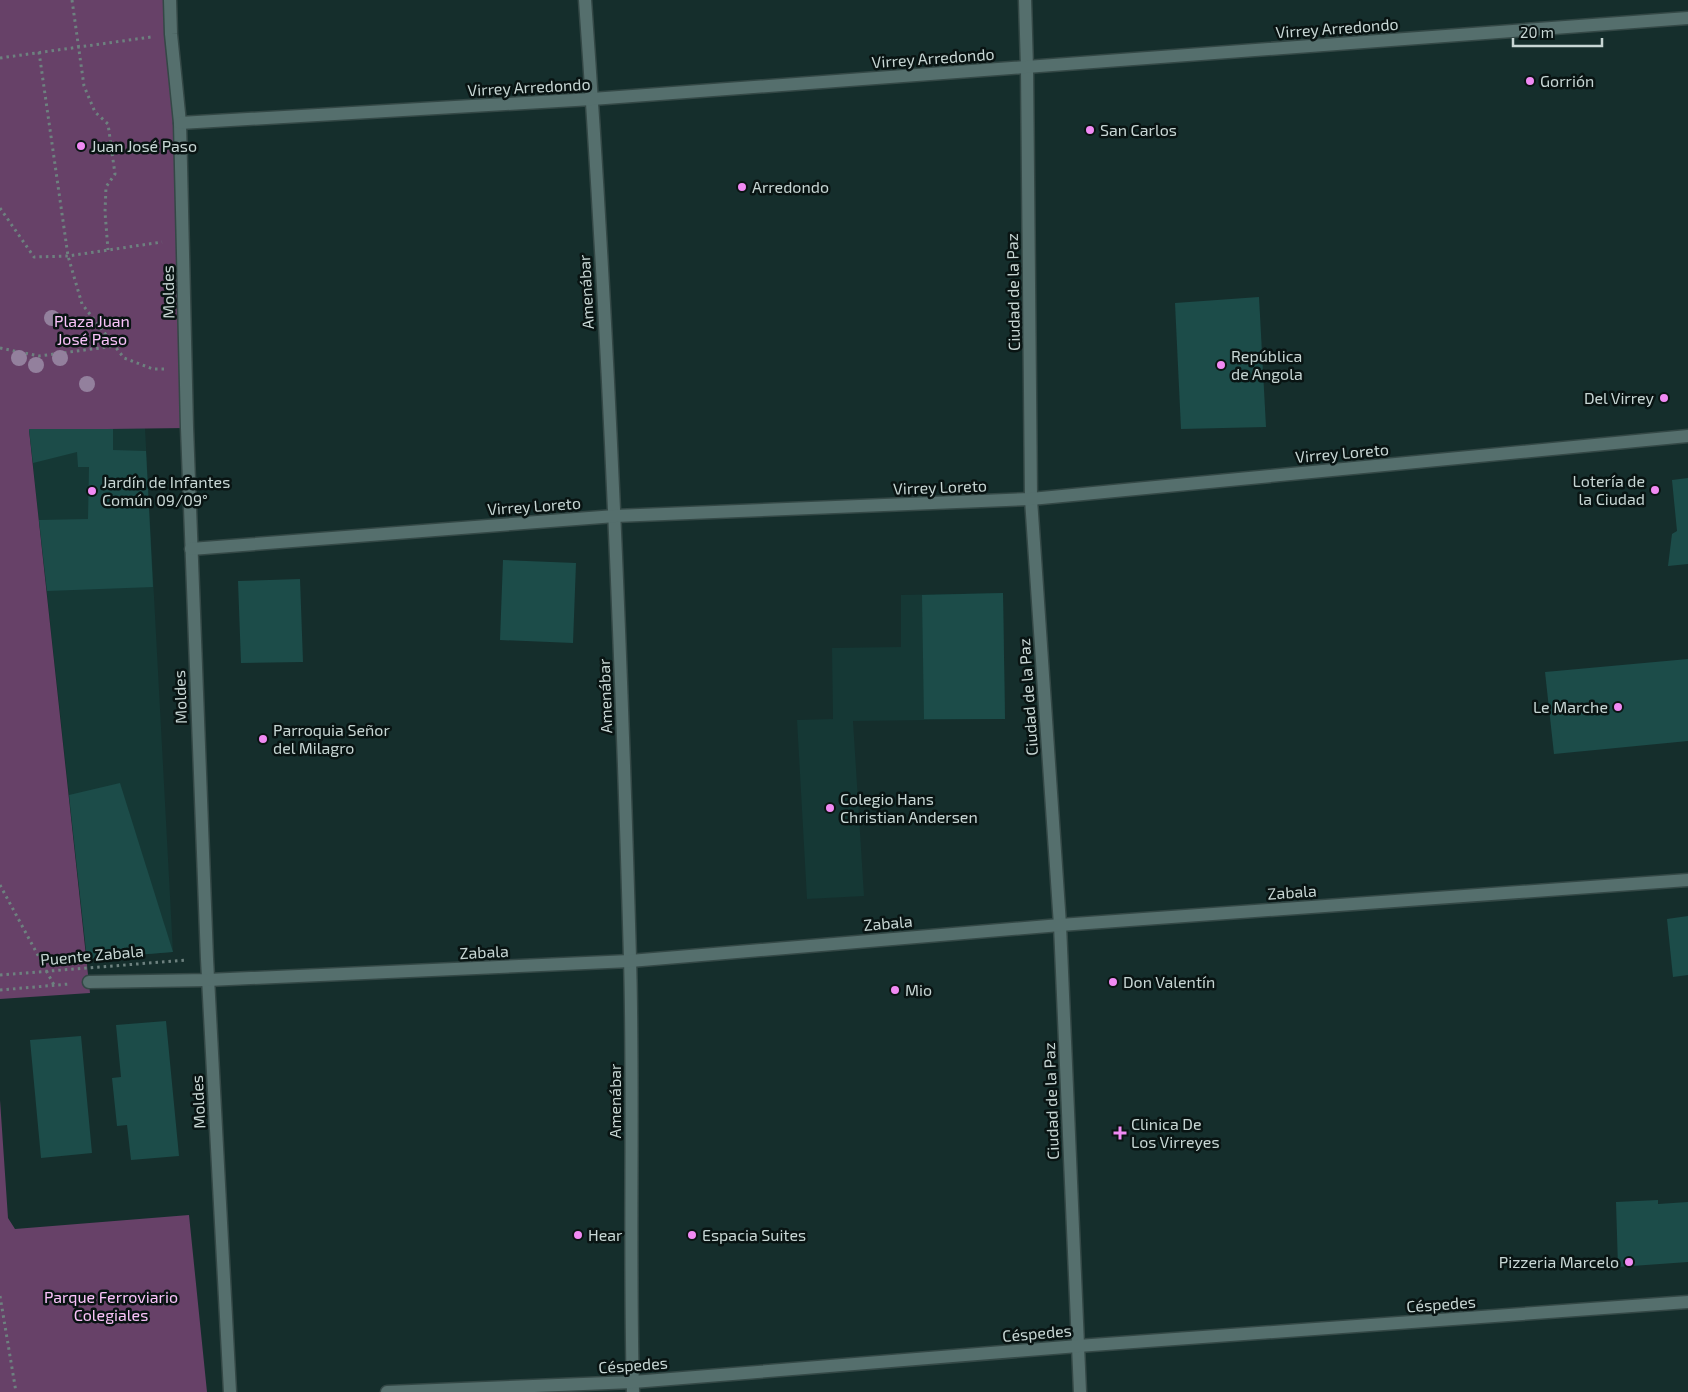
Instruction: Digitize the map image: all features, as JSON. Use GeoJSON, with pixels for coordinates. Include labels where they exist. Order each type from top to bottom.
{"type":"FeatureCollection","features":[{"type":"Feature","properties":{"kind":"street","name":"Moldes"},"geometry":{"type":"LineString","coordinates":[[170,0],[171,34],[180,123],[191,549],[208,980],[230,1392]]}},
{"type":"Feature","properties":{"kind":"street","name":"Amenábar"},"geometry":{"type":"LineString","coordinates":[[585,0],[615,516],[630,961],[633,1387]]}},
{"type":"Feature","properties":{"kind":"street","name":"Ciudad de la Paz"},"geometry":{"type":"LineString","coordinates":[[1025,0],[1031,499],[1060,925],[1080,1392]]}},
{"type":"Feature","properties":{"kind":"street","name":"Virrey Arredondo"},"geometry":{"type":"LineString","coordinates":[[180,123],[592,100],[1688,18]]}},
{"type":"Feature","properties":{"kind":"street","name":"Virrey Loreto"},"geometry":{"type":"LineString","coordinates":[[191,549],[615,516],[1031,499],[1688,436]]}},
{"type":"Feature","properties":{"kind":"street","name":"Zabala"},"geometry":{"type":"LineString","coordinates":[[89,982],[208,980],[630,961],[1060,925],[1688,880]]}},
{"type":"Feature","properties":{"kind":"street","name":"Céspedes"},"geometry":{"type":"LineString","coordinates":[[387,1392],[633,1387],[1078,1346],[1688,1302]]}},
{"type":"Feature","properties":{"kind":"path"},"geometry":{"type":"LineString","coordinates":[[72,0],[84,86],[95,112],[108,124],[114,174],[106,187],[105,212],[108,250]]}},
{"type":"Feature","properties":{"kind":"path"},"geometry":{"type":"LineString","coordinates":[[0,58],[171,34]]}},
{"type":"Feature","properties":{"kind":"path"},"geometry":{"type":"LineString","coordinates":[[39,52],[68,256],[82,304],[124,358],[152,369],[186,369]]}},
{"type":"Feature","properties":{"kind":"path"},"geometry":{"type":"LineString","coordinates":[[0,208],[34,257],[68,256],[182,239]]}},
{"type":"Feature","properties":{"kind":"path"},"geometry":{"type":"LineString","coordinates":[[0,348],[38,356],[115,346]]}},
{"type":"Feature","properties":{"kind":"path"},"geometry":{"type":"LineString","coordinates":[[0,884],[54,985]]}},
{"type":"Feature","properties":{"kind":"path","name":"Puente Zabala"},"geometry":{"type":"LineString","coordinates":[[0,975],[186,960]]}},
{"type":"Feature","properties":{"kind":"path"},"geometry":{"type":"LineString","coordinates":[[0,990],[89,982]]}},
{"type":"Feature","properties":{"kind":"path"},"geometry":{"type":"LineString","coordinates":[[0,1296],[16,1392]]}},
{"type":"Feature","properties":{"kind":"shaded area"},"geometry":{"type":"Polygon","coordinates":[[[145,428],[173,952],[87,959],[29,429],[145,428]]]}},
{"type":"Feature","properties":{"kind":"shaded area","name":"Colegio Hans Christian Andersen"},"geometry":{"type":"Polygon","coordinates":[[[1003,593],[1005,719],[853,721],[864,896],[807,899],[797,720],[833,719],[832,648],[901,647],[901,595],[1003,593]]]}},
{"type":"Feature","properties":{"kind":"green space","name":"Plaza Juan José Paso"},"geometry":{"type":"Polygon","coordinates":[[[0,0],[170,0],[187,428],[29,430],[90,993],[0,999],[0,0]]]}},
{"type":"Feature","properties":{"kind":"green space","name":"Parque Ferroviario Colegiales"},"geometry":{"type":"Polygon","coordinates":[[[0,1100],[8,1218],[15,1229],[189,1215],[207,1392],[0,1392],[0,1100]]]}},
{"type":"Feature","properties":{"kind":"building","name":"República de Angola"},"geometry":{"type":"Polygon","coordinates":[[[1259,297],[1266,427],[1181,429],[1175,303],[1259,297]]]}},
{"type":"Feature","properties":{"kind":"building","name":"Jardín de Infantes Común 09/09°"},"geometry":{"type":"Polygon","coordinates":[[[29,429],[113,429],[113,450],[146,451],[153,587],[47,591],[39,520],[88,519],[89,467],[78,467],[77,452],[33,463],[29,429]]]}},
{"type":"Feature","properties":{"kind":"building"},"geometry":{"type":"Polygon","coordinates":[[[1688,478],[1688,564],[1668,566],[1672,534],[1677,531],[1672,480],[1688,478]]]}},
{"type":"Feature","properties":{"kind":"building"},"geometry":{"type":"Polygon","coordinates":[[[503,560],[576,563],[573,643],[500,640],[503,560]]]}},
{"type":"Feature","properties":{"kind":"building"},"geometry":{"type":"Polygon","coordinates":[[[300,579],[303,662],[241,663],[238,581],[300,579]]]}},
{"type":"Feature","properties":{"kind":"building"},"geometry":{"type":"Polygon","coordinates":[[[1003,593],[1005,719],[924,719],[922,595],[1003,593]]]}},
{"type":"Feature","properties":{"kind":"building","name":"Le Marche"},"geometry":{"type":"Polygon","coordinates":[[[1688,659],[1688,741],[1554,754],[1545,672],[1688,659]]]}},
{"type":"Feature","properties":{"kind":"building"},"geometry":{"type":"Polygon","coordinates":[[[120,783],[173,952],[87,959],[69,795],[120,783]]]}},
{"type":"Feature","properties":{"kind":"building"},"geometry":{"type":"Polygon","coordinates":[[[1688,916],[1688,975],[1673,977],[1667,919],[1688,916]]]}},
{"type":"Feature","properties":{"kind":"building"},"geometry":{"type":"Polygon","coordinates":[[[166,1021],[179,1156],[131,1160],[127,1125],[117,1126],[112,1078],[121,1077],[116,1025],[166,1021]]]}},
{"type":"Feature","properties":{"kind":"building"},"geometry":{"type":"Polygon","coordinates":[[[81,1036],[92,1153],[41,1158],[30,1040],[81,1036]]]}},
{"type":"Feature","properties":{"kind":"building"},"geometry":{"type":"Polygon","coordinates":[[[1658,1200],[1658,1204],[1688,1202],[1688,1262],[1618,1267],[1616,1202],[1658,1200]]]}},
{"type":"Feature","properties":{"kind":"place","name":"Gorrión"},"geometry":{"type":"Point","coordinates":[1530,81]}},
{"type":"Feature","properties":{"kind":"place","name":"San Carlos"},"geometry":{"type":"Point","coordinates":[1090,130]}},
{"type":"Feature","properties":{"kind":"place","name":"Juan José Paso"},"geometry":{"type":"Point","coordinates":[81,146]}},
{"type":"Feature","properties":{"kind":"place","name":"Arredondo"},"geometry":{"type":"Point","coordinates":[742,187]}},
{"type":"Feature","properties":{"kind":"place","name":"República de Angola"},"geometry":{"type":"Point","coordinates":[1221,365]}},
{"type":"Feature","properties":{"kind":"place","name":"Del Virrey"},"geometry":{"type":"Point","coordinates":[1664,398]}},
{"type":"Feature","properties":{"kind":"place","name":"Lotería de la Ciudad"},"geometry":{"type":"Point","coordinates":[1655,490]}},
{"type":"Feature","properties":{"kind":"place","name":"Jardín de Infantes Común 09/09°"},"geometry":{"type":"Point","coordinates":[92,491]}},
{"type":"Feature","properties":{"kind":"place","name":"Le Marche"},"geometry":{"type":"Point","coordinates":[1618,707]}},
{"type":"Feature","properties":{"kind":"place","name":"Parroquia Señor del Milagro"},"geometry":{"type":"Point","coordinates":[263,739]}},
{"type":"Feature","properties":{"kind":"place","name":"Colegio Hans Christian Andersen"},"geometry":{"type":"Point","coordinates":[830,808]}},
{"type":"Feature","properties":{"kind":"place","name":"Don Valentín"},"geometry":{"type":"Point","coordinates":[1113,982]}},
{"type":"Feature","properties":{"kind":"place","name":"Mio"},"geometry":{"type":"Point","coordinates":[895,990]}},
{"type":"Feature","properties":{"kind":"place","name":"Clinica De Los Virreyes"},"geometry":{"type":"Point","coordinates":[1120,1133]}},
{"type":"Feature","properties":{"kind":"place","name":"Hear"},"geometry":{"type":"Point","coordinates":[578,1235]}},
{"type":"Feature","properties":{"kind":"place","name":"Espacia Suites"},"geometry":{"type":"Point","coordinates":[692,1235]}},
{"type":"Feature","properties":{"kind":"place","name":"Pizzeria Marcelo"},"geometry":{"type":"Point","coordinates":[1629,1262]}}]}
